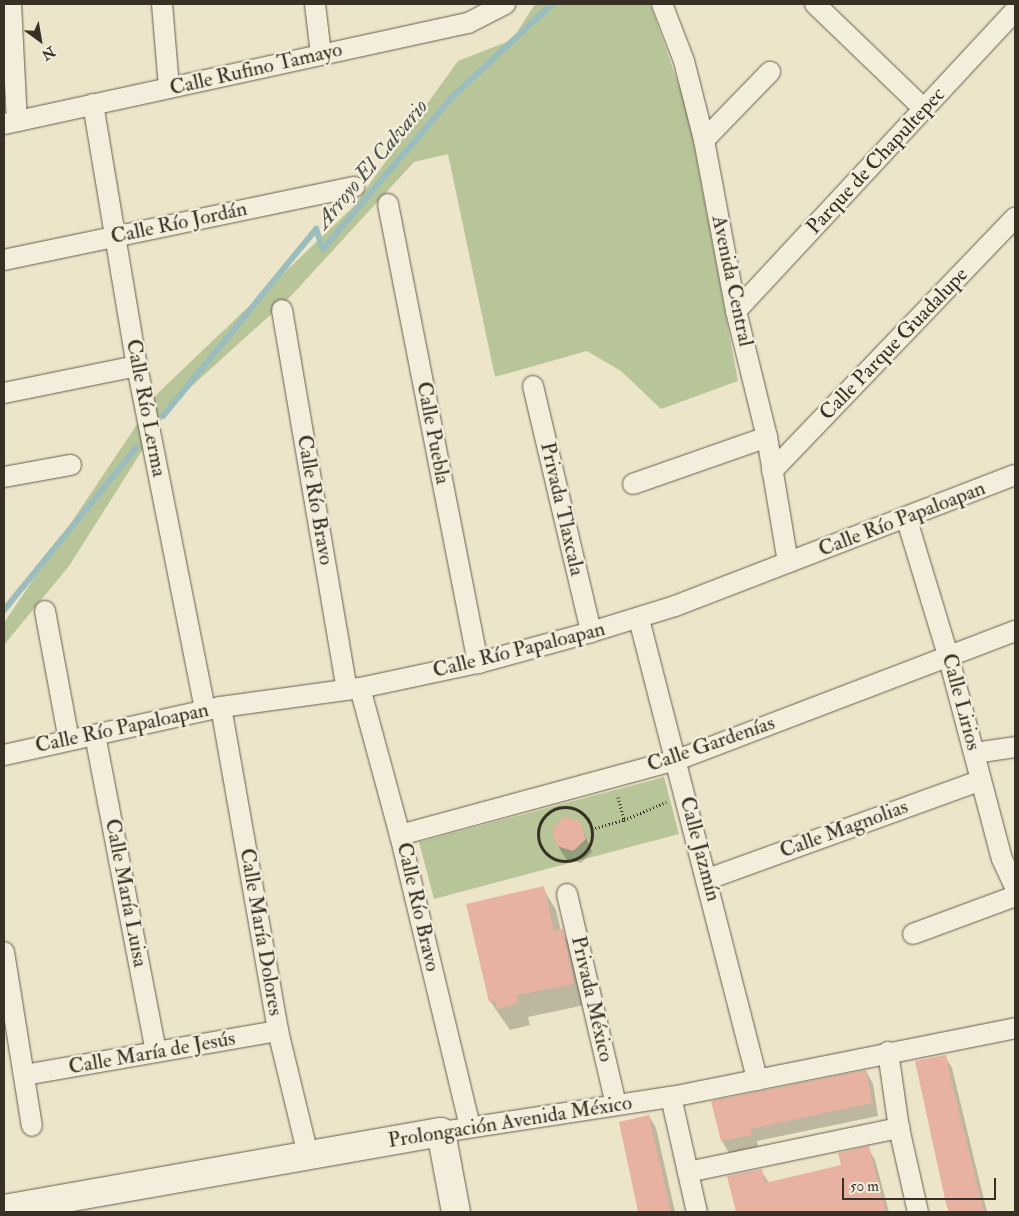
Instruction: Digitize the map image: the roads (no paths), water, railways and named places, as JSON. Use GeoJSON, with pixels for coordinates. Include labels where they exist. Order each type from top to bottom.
{"type":"FeatureCollection","features":[{"type":"Feature","properties":{"kind":"street"},"geometry":{"type":"LineString","coordinates":[[10,122],[11,4]]}},
{"type":"Feature","properties":{"kind":"street"},"geometry":{"type":"LineString","coordinates":[[162,4],[169,88]]}},
{"type":"Feature","properties":{"kind":"street"},"geometry":{"type":"LineString","coordinates":[[315,4],[321,54]]}},
{"type":"Feature","properties":{"kind":"street","name":"Calle Rufino Tamayo"},"geometry":{"type":"LineString","coordinates":[[10,122],[468,23],[481,9],[505,4]]}},
{"type":"Feature","properties":{"kind":"street","name":"Avenida Central"},"geometry":{"type":"LineString","coordinates":[[662,4],[684,61],[704,140],[736,311],[767,437],[788,562]]}},
{"type":"Feature","properties":{"kind":"street"},"geometry":{"type":"LineString","coordinates":[[826,7],[924,109]]}},
{"type":"Feature","properties":{"kind":"street","name":"Parque de Chapultepec"},"geometry":{"type":"LineString","coordinates":[[736,311],[1015,11]]}},
{"type":"Feature","properties":{"kind":"street"},"geometry":{"type":"LineString","coordinates":[[704,140],[770,72]]}},
{"type":"Feature","properties":{"kind":"street","name":"Calle Río Lerma"},"geometry":{"type":"LineString","coordinates":[[93,104],[137,366],[213,708]]}},
{"type":"Feature","properties":{"kind":"street","name":"Calle Río Jordán"},"geometry":{"type":"LineString","coordinates":[[4,260],[354,187]]}},
{"type":"Feature","properties":{"kind":"street","name":"Calle Puebla"},"geometry":{"type":"LineString","coordinates":[[388,204],[478,663]]}},
{"type":"Feature","properties":{"kind":"street","name":"Calle Parque Guadalupe"},"geometry":{"type":"LineString","coordinates":[[772,471],[1015,218]]}},
{"type":"Feature","properties":{"kind":"street","name":"Calle Río Bravo"},"geometry":{"type":"LineString","coordinates":[[282,310],[354,689],[400,835],[470,1127]]}},
{"type":"Feature","properties":{"kind":"street"},"geometry":{"type":"LineString","coordinates":[[4,393],[137,366]]}},
{"type":"Feature","properties":{"kind":"street","name":"Privada Tlaxcala"},"geometry":{"type":"LineString","coordinates":[[533,386],[591,632]]}},
{"type":"Feature","properties":{"kind":"street"},"geometry":{"type":"LineString","coordinates":[[632,484],[767,437]]}},
{"type":"Feature","properties":{"kind":"street"},"geometry":{"type":"LineString","coordinates":[[4,476],[71,464]]}},
{"type":"Feature","properties":{"kind":"street","name":"Calle Río Papaloapan"},"geometry":{"type":"LineString","coordinates":[[4,755],[213,708],[354,689],[478,663],[639,619],[1015,475]]}},
{"type":"Feature","properties":{"kind":"street","name":"Calle Lirios"},"geometry":{"type":"LineString","coordinates":[[906,518],[948,655],[1002,859],[1015,887]]}},
{"type":"Feature","properties":{"kind":"street"},"geometry":{"type":"LineString","coordinates":[[45,611],[69,740]]}},
{"type":"Feature","properties":{"kind":"street","name":"Calle Jazmín"},"geometry":{"type":"LineString","coordinates":[[639,619],[708,879],[757,1080]]}},
{"type":"Feature","properties":{"kind":"street","name":"Calle Gardenías"},"geometry":{"type":"LineString","coordinates":[[400,835],[677,760],[1015,631]]}},
{"type":"Feature","properties":{"kind":"street","name":"Calle María Dolores"},"geometry":{"type":"LineString","coordinates":[[213,708],[278,1031],[308,1155]]}},
{"type":"Feature","properties":{"kind":"street","name":"Calle María Luisa"},"geometry":{"type":"LineString","coordinates":[[95,735],[156,1051]]}},
{"type":"Feature","properties":{"kind":"street"},"geometry":{"type":"LineString","coordinates":[[975,753],[1015,747]]}},
{"type":"Feature","properties":{"kind":"street","name":"Calle Magnolias"},"geometry":{"type":"LineString","coordinates":[[708,879],[981,780]]}},
{"type":"Feature","properties":{"kind":"street","name":"Privada México"},"geometry":{"type":"LineString","coordinates":[[567,894],[616,1104]]}},
{"type":"Feature","properties":{"kind":"street"},"geometry":{"type":"LineString","coordinates":[[913,934],[1015,896]]}},
{"type":"Feature","properties":{"kind":"street"},"geometry":{"type":"LineString","coordinates":[[4,952],[32,1126]]}},
{"type":"Feature","properties":{"kind":"street","name":"Prolongación Avenida México"},"geometry":{"type":"LineString","coordinates":[[4,1209],[470,1127],[616,1104],[673,1104],[757,1080],[888,1052],[1015,1028]]}},
{"type":"Feature","properties":{"kind":"street","name":"Calle María de Jesús"},"geometry":{"type":"LineString","coordinates":[[25,1076],[156,1051],[278,1031]]}},
{"type":"Feature","properties":{"kind":"street"},"geometry":{"type":"LineString","coordinates":[[888,1052],[899,1128],[918,1212]]}},
{"type":"Feature","properties":{"kind":"street"},"geometry":{"type":"LineString","coordinates":[[673,1104],[698,1212]]}},
{"type":"Feature","properties":{"kind":"street"},"geometry":{"type":"LineString","coordinates":[[688,1172],[899,1128]]}},
{"type":"Feature","properties":{"kind":"street"},"geometry":{"type":"LineString","coordinates":[[442,1132],[456,1212]]}},
{"type":"Feature","properties":{"kind":"waterway","name":"Arroyo El Calvario"},"geometry":{"type":"LineString","coordinates":[[163,416],[316,229],[323,249],[452,97],[552,4]]}},
{"type":"Feature","properties":{"kind":"waterway","name":"Arroyo El Calvario"},"geometry":{"type":"LineString","coordinates":[[4,610],[137,447]]}}]}
